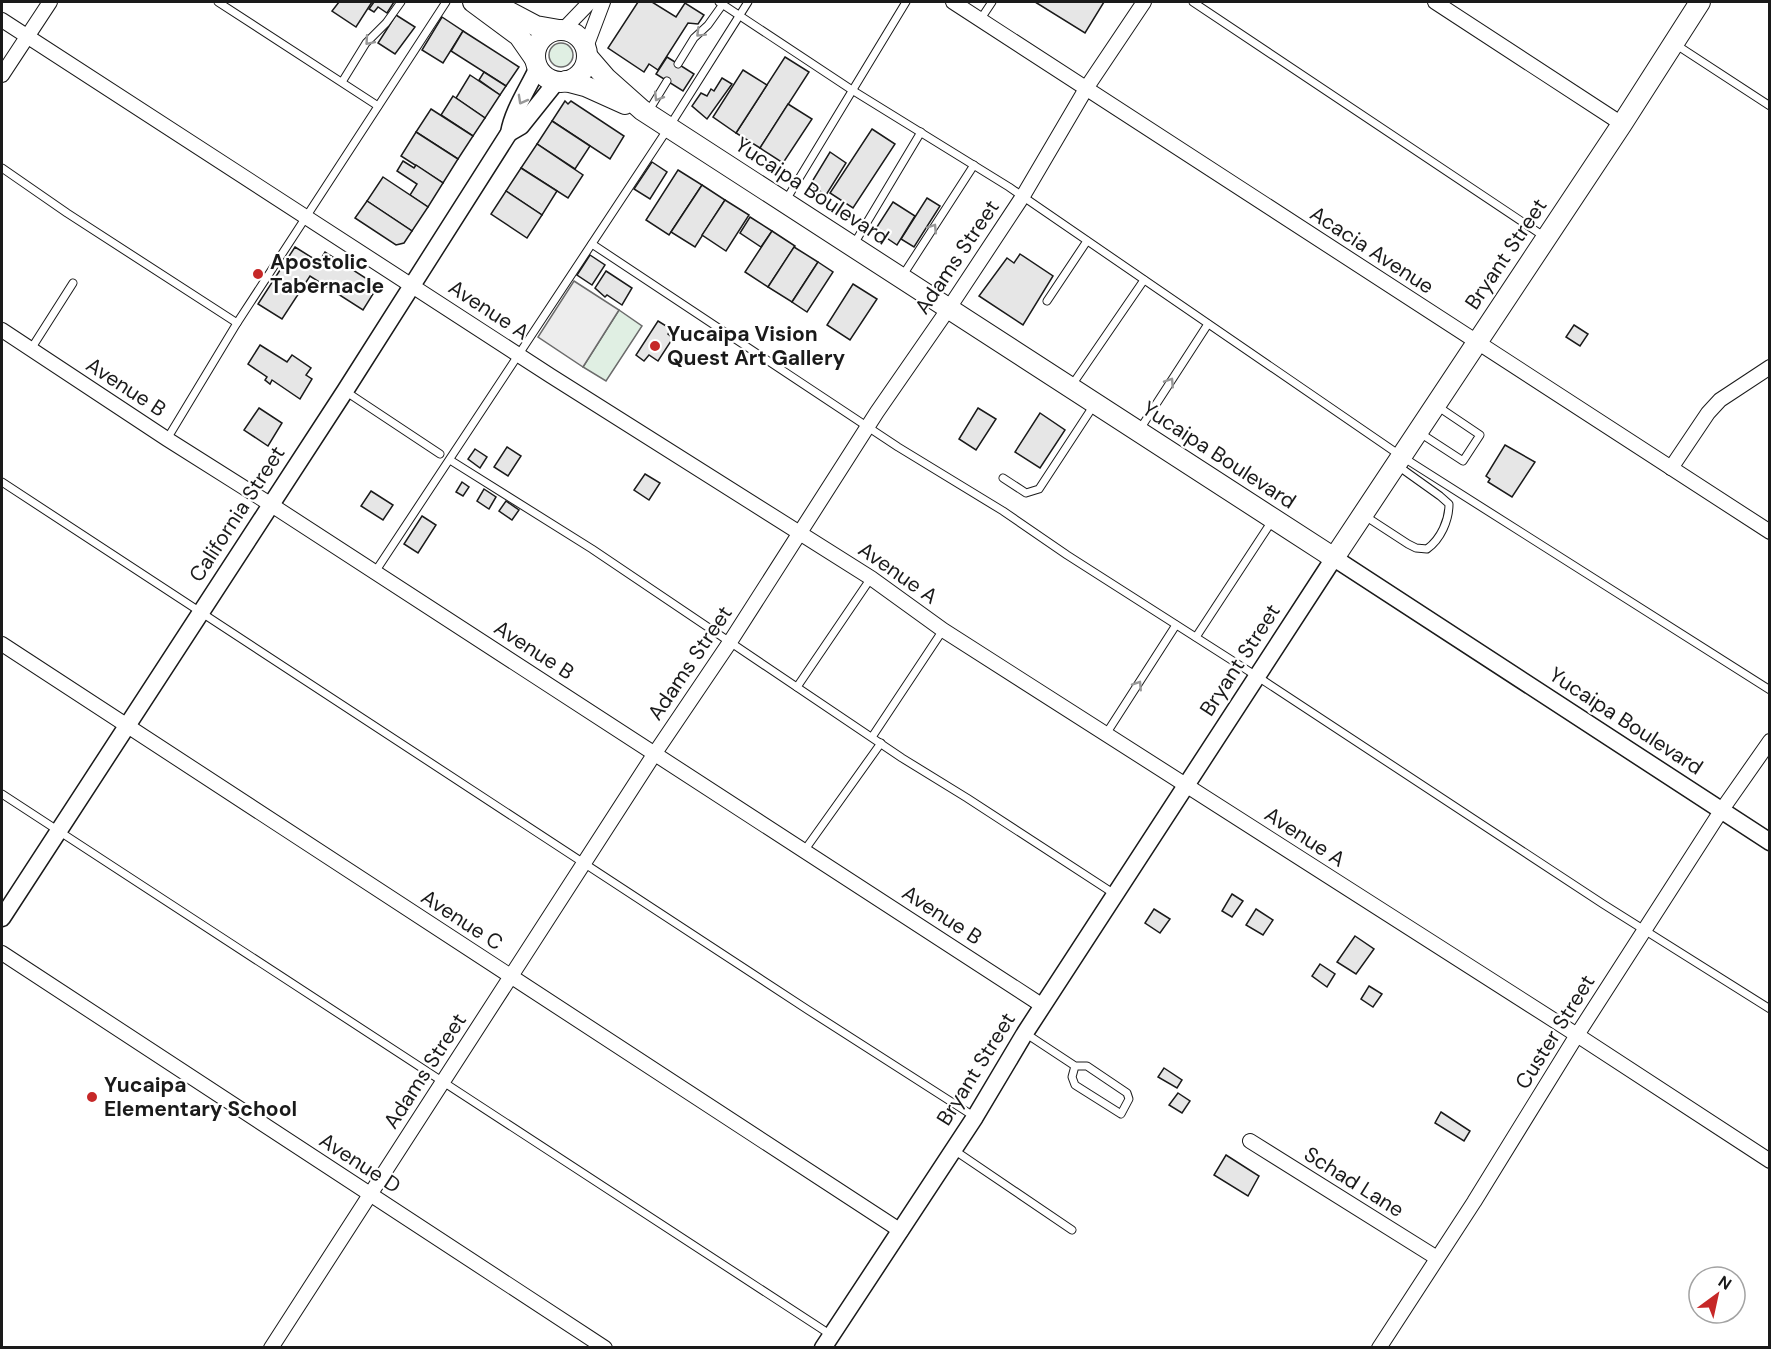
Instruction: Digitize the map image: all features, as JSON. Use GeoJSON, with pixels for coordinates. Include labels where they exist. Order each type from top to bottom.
{"type":"FeatureCollection","features":[{"type":"Feature","properties":{"kind":"main road"},"geometry":{"type":"LineString","coordinates":[[473,2],[519,36],[546,77],[562,81],[574,78],[581,72],[587,52],[577,35],[536,26],[488,2]]}},
{"type":"Feature","properties":{"kind":"main road","name":"Bryant Street"},"geometry":{"type":"LineString","coordinates":[[1334,558],[1622,124],[1700,2]]}},
{"type":"Feature","properties":{"kind":"main road"},"geometry":{"type":"LineString","coordinates":[[537,63],[536,50],[544,36],[561,30]]}},
{"type":"Feature","properties":{"kind":"main road","name":"Yucaipa Boulevard"},"geometry":{"type":"LineString","coordinates":[[587,52],[606,78],[645,112],[1334,558]]}},
{"type":"Feature","properties":{"kind":"main road","name":"Yucaipa Boulevard"},"geometry":{"type":"LineString","coordinates":[[562,81],[591,89],[645,112]]}},
{"type":"Feature","properties":{"kind":"street"},"geometry":{"type":"LineString","coordinates":[[3,68],[50,2]]}},
{"type":"Feature","properties":{"kind":"street"},"geometry":{"type":"LineString","coordinates":[[561,30],[590,2]]}},
{"type":"Feature","properties":{"kind":"street"},"geometry":{"type":"LineString","coordinates":[[587,52],[603,2]]}},
{"type":"Feature","properties":{"kind":"street","name":"Acacia Avenue"},"geometry":{"type":"LineString","coordinates":[[953,2],[1770,532]]}},
{"type":"Feature","properties":{"kind":"street","name":"Adams Street"},"geometry":{"type":"LineString","coordinates":[[271,1347],[868,426],[950,308],[1023,196],[1087,87],[1144,2]]}},
{"type":"Feature","properties":{"kind":"street"},"geometry":{"type":"LineString","coordinates":[[1435,2],[1622,124]]}},
{"type":"Feature","properties":{"kind":"street","name":"Avenue A"},"geometry":{"type":"LineString","coordinates":[[2,20],[518,354],[871,578],[943,630],[1770,1161]]}},
{"type":"Feature","properties":{"kind":"street","name":"California Street"},"geometry":{"type":"LineString","coordinates":[[2,918],[345,391],[509,133],[512,118],[525,95],[537,63]]}},
{"type":"Feature","properties":{"kind":"street","name":"California Street"},"geometry":{"type":"LineString","coordinates":[[509,133],[521,126],[562,81]]}},
{"type":"Feature","properties":{"kind":"street","name":"Avenue B"},"geometry":{"type":"LineString","coordinates":[[2,330],[1043,1006]]}},
{"type":"Feature","properties":{"kind":"street"},"geometry":{"type":"LineString","coordinates":[[1671,468],[1708,413],[1720,400],[1770,367]]}},
{"type":"Feature","properties":{"kind":"street","name":"Bryant Street"},"geometry":{"type":"LineString","coordinates":[[827,1341],[954,1150],[1025,1033],[1334,558]]}},
{"type":"Feature","properties":{"kind":"street","name":"Yucaipa Boulevard"},"geometry":{"type":"LineString","coordinates":[[1334,558],[1770,842]]}},
{"type":"Feature","properties":{"kind":"street","name":"Avenue C"},"geometry":{"type":"LineString","coordinates":[[2,644],[901,1231]]}},
{"type":"Feature","properties":{"kind":"street","name":"Custer Street"},"geometry":{"type":"LineString","coordinates":[[1378,1347],[1721,811],[1770,741]]}},
{"type":"Feature","properties":{"kind":"street","name":"Avenue D"},"geometry":{"type":"LineString","coordinates":[[2,953],[605,1347]]}},
{"type":"Feature","properties":{"kind":"street","name":"Schad Lane"},"geometry":{"type":"LineString","coordinates":[[1250,1141],[1437,1258]]}},
{"type":"Feature","properties":{"kind":"lane"},"geometry":{"type":"LineString","coordinates":[[218,2],[378,106]]}},
{"type":"Feature","properties":{"kind":"lane"},"geometry":{"type":"LineString","coordinates":[[342,82],[366,43],[386,23],[401,2]]}},
{"type":"Feature","properties":{"kind":"lane"},"geometry":{"type":"LineString","coordinates":[[167,439],[237,323],[446,2]]}},
{"type":"Feature","properties":{"kind":"lane"},"geometry":{"type":"LineString","coordinates":[[375,572],[669,127],[748,2]]}},
{"type":"Feature","properties":{"kind":"lane"},"geometry":{"type":"LineString","coordinates":[[785,202],[906,2]]}},
{"type":"Feature","properties":{"kind":"lane"},"geometry":{"type":"LineString","coordinates":[[980,20],[992,2]]}},
{"type":"Feature","properties":{"kind":"lane"},"geometry":{"type":"LineString","coordinates":[[1193,2],[1546,237]]}},
{"type":"Feature","properties":{"kind":"lane"},"geometry":{"type":"LineString","coordinates":[[678,64],[694,38],[708,25],[721,3],[852,90],[1023,196],[1208,324],[1398,461],[1449,504],[1448,518],[1438,538],[1427,549],[1416,548],[1363,515]]}},
{"type":"Feature","properties":{"kind":"lane"},"geometry":{"type":"LineString","coordinates":[[1673,43],[1770,106]]}},
{"type":"Feature","properties":{"kind":"lane"},"geometry":{"type":"LineString","coordinates":[[645,112],[667,81]]}},
{"type":"Feature","properties":{"kind":"lane"},"geometry":{"type":"LineString","coordinates":[[853,246],[921,132]]}},
{"type":"Feature","properties":{"kind":"lane"},"geometry":{"type":"LineString","coordinates":[[902,278],[974,165]]}},
{"type":"Feature","properties":{"kind":"lane"},"geometry":{"type":"LineString","coordinates":[[2,168],[237,323]]}},
{"type":"Feature","properties":{"kind":"lane"},"geometry":{"type":"LineString","coordinates":[[1047,301],[1087,241]]}},
{"type":"Feature","properties":{"kind":"lane"},"geometry":{"type":"LineString","coordinates":[[592,244],[1603,904],[1770,1009]]}},
{"type":"Feature","properties":{"kind":"lane"},"geometry":{"type":"LineString","coordinates":[[1071,387],[1144,280]]}},
{"type":"Feature","properties":{"kind":"lane"},"geometry":{"type":"LineString","coordinates":[[31,349],[73,283]]}},
{"type":"Feature","properties":{"kind":"lane"},"geometry":{"type":"LineString","coordinates":[[1138,431],[1208,324]]}},
{"type":"Feature","properties":{"kind":"lane"},"geometry":{"type":"LineString","coordinates":[[345,391],[440,454]]}},
{"type":"Feature","properties":{"kind":"lane"},"geometry":{"type":"LineString","coordinates":[[1003,478],[1026,493],[1039,489],[1096,403]]}},
{"type":"Feature","properties":{"kind":"lane"},"geometry":{"type":"LineString","coordinates":[[1417,431],[1463,461],[1480,435],[1435,405]]}},
{"type":"Feature","properties":{"kind":"lane"},"geometry":{"type":"LineString","coordinates":[[450,460],[592,549],[881,743],[1116,895]]}},
{"type":"Feature","properties":{"kind":"lane"},"geometry":{"type":"LineString","coordinates":[[1398,461],[1770,690]]}},
{"type":"Feature","properties":{"kind":"lane"},"geometry":{"type":"LineString","coordinates":[[2,483],[975,1117]]}},
{"type":"Feature","properties":{"kind":"lane"},"geometry":{"type":"LineString","coordinates":[[1196,638],[1274,519]]}},
{"type":"Feature","properties":{"kind":"lane"},"geometry":{"type":"LineString","coordinates":[[797,687],[871,578]]}},
{"type":"Feature","properties":{"kind":"lane"},"geometry":{"type":"LineString","coordinates":[[1106,734],[1176,625]]}},
{"type":"Feature","properties":{"kind":"lane"},"geometry":{"type":"LineString","coordinates":[[872,737],[943,630]]}},
{"type":"Feature","properties":{"kind":"lane"},"geometry":{"type":"LineString","coordinates":[[804,851],[881,743]]}},
{"type":"Feature","properties":{"kind":"lane"},"geometry":{"type":"LineString","coordinates":[[2,794],[443,1082],[827,1341]]}},
{"type":"Feature","properties":{"kind":"lane"},"geometry":{"type":"LineString","coordinates":[[1025,1033],[1075,1066],[1087,1066],[1127,1093],[1129,1099],[1121,1114],[1075,1085],[1072,1077],[1075,1066]]}},
{"type":"Feature","properties":{"kind":"lane"},"geometry":{"type":"LineString","coordinates":[[954,1150],[1072,1230]]}},
{"type":"Feature","properties":{"kind":"green space"},"geometry":{"type":"Polygon","coordinates":[[[561,43],[566,44],[572,50],[572,60],[566,66],[561,67],[556,66],[550,60],[549,55],[550,50],[556,44],[561,43]]]}},
{"type":"Feature","properties":{"kind":"green space"},"geometry":{"type":"Polygon","coordinates":[[[619,310],[642,326],[606,381],[583,367],[619,310]]]}},
{"type":"Feature","properties":{"kind":"shaded area"},"geometry":{"type":"Polygon","coordinates":[[[574,281],[619,310],[583,367],[538,337],[574,281]]]}},
{"type":"Feature","properties":{"kind":"building"},"geometry":{"type":"Polygon","coordinates":[[[339,2],[372,2],[356,27],[332,11],[339,2]]]}},
{"type":"Feature","properties":{"kind":"building"},"geometry":{"type":"Polygon","coordinates":[[[374,2],[394,2],[387,13],[378,7],[374,12],[369,9],[374,2]]]}},
{"type":"Feature","properties":{"kind":"building"},"geometry":{"type":"Polygon","coordinates":[[[638,2],[652,2],[676,17],[685,3],[704,15],[698,24],[688,23],[658,70],[649,64],[644,72],[608,48],[638,2]]]}},
{"type":"Feature","properties":{"kind":"building"},"geometry":{"type":"Polygon","coordinates":[[[1035,2],[1104,2],[1085,33],[1035,2]]]}},
{"type":"Feature","properties":{"kind":"building"},"geometry":{"type":"Polygon","coordinates":[[[396,15],[415,27],[395,54],[378,43],[396,15]]]}},
{"type":"Feature","properties":{"kind":"building"},"geometry":{"type":"Polygon","coordinates":[[[442,17],[463,31],[443,63],[422,50],[442,17]]]}},
{"type":"Feature","properties":{"kind":"building"},"geometry":{"type":"Polygon","coordinates":[[[463,31],[519,67],[506,86],[451,51],[463,31]]]}},
{"type":"Feature","properties":{"kind":"building"},"geometry":{"type":"Polygon","coordinates":[[[667,57],[694,74],[683,91],[656,74],[667,57]]]}},
{"type":"Feature","properties":{"kind":"building"},"geometry":{"type":"Polygon","coordinates":[[[785,57],[809,72],[760,148],[736,133],[785,57]]]}},
{"type":"Feature","properties":{"kind":"building"},"geometry":{"type":"Polygon","coordinates":[[[743,70],[767,85],[736,133],[713,117],[743,70]]]}},
{"type":"Feature","properties":{"kind":"building"},"geometry":{"type":"Polygon","coordinates":[[[484,72],[506,86],[500,95],[479,80],[484,72]]]}},
{"type":"Feature","properties":{"kind":"building"},"geometry":{"type":"Polygon","coordinates":[[[470,75],[500,95],[485,118],[456,98],[470,75]]]}},
{"type":"Feature","properties":{"kind":"building"},"geometry":{"type":"Polygon","coordinates":[[[722,78],[732,84],[707,119],[692,106],[701,93],[707,96],[711,89],[714,91],[722,78]]]}},
{"type":"Feature","properties":{"kind":"building"},"geometry":{"type":"Polygon","coordinates":[[[453,96],[485,118],[473,136],[441,115],[453,96]]]}},
{"type":"Feature","properties":{"kind":"building"},"geometry":{"type":"Polygon","coordinates":[[[565,101],[568,104],[571,101],[624,136],[610,159],[552,121],[565,101]]]}},
{"type":"Feature","properties":{"kind":"building"},"geometry":{"type":"Polygon","coordinates":[[[788,104],[812,119],[783,163],[760,148],[788,104]]]}},
{"type":"Feature","properties":{"kind":"building"},"geometry":{"type":"Polygon","coordinates":[[[431,109],[473,136],[458,159],[416,132],[431,109]]]}},
{"type":"Feature","properties":{"kind":"building"},"geometry":{"type":"Polygon","coordinates":[[[552,121],[590,146],[575,169],[537,144],[552,121]]]}},
{"type":"Feature","properties":{"kind":"building"},"geometry":{"type":"Polygon","coordinates":[[[872,129],[895,144],[853,208],[830,193],[872,129]]]}},
{"type":"Feature","properties":{"kind":"building"},"geometry":{"type":"Polygon","coordinates":[[[416,132],[458,159],[443,183],[401,156],[416,132]]]}},
{"type":"Feature","properties":{"kind":"building"},"geometry":{"type":"Polygon","coordinates":[[[537,144],[583,175],[568,198],[521,168],[537,144]]]}},
{"type":"Feature","properties":{"kind":"building"},"geometry":{"type":"Polygon","coordinates":[[[830,152],[846,163],[826,195],[810,185],[830,152]]]}},
{"type":"Feature","properties":{"kind":"building"},"geometry":{"type":"Polygon","coordinates":[[[403,161],[414,168],[416,165],[443,183],[428,207],[410,195],[417,184],[397,171],[403,161]]]}},
{"type":"Feature","properties":{"kind":"building"},"geometry":{"type":"Polygon","coordinates":[[[652,162],[667,172],[650,199],[634,189],[652,162]]]}},
{"type":"Feature","properties":{"kind":"building"},"geometry":{"type":"Polygon","coordinates":[[[521,168],[557,191],[542,215],[506,191],[521,168]]]}},
{"type":"Feature","properties":{"kind":"building"},"geometry":{"type":"Polygon","coordinates":[[[678,170],[702,185],[669,235],[646,220],[678,170]]]}},
{"type":"Feature","properties":{"kind":"building"},"geometry":{"type":"Polygon","coordinates":[[[383,177],[428,207],[412,231],[367,201],[383,177]]]}},
{"type":"Feature","properties":{"kind":"building"},"geometry":{"type":"Polygon","coordinates":[[[702,185],[725,200],[695,247],[671,232],[702,185]]]}},
{"type":"Feature","properties":{"kind":"building"},"geometry":{"type":"Polygon","coordinates":[[[506,191],[542,215],[527,238],[491,214],[506,191]]]}},
{"type":"Feature","properties":{"kind":"building"},"geometry":{"type":"Polygon","coordinates":[[[927,198],[940,206],[914,247],[901,239],[927,198]]]}},
{"type":"Feature","properties":{"kind":"building"},"geometry":{"type":"Polygon","coordinates":[[[725,200],[749,215],[726,251],[702,235],[725,200]]]}},
{"type":"Feature","properties":{"kind":"building"},"geometry":{"type":"Polygon","coordinates":[[[367,201],[412,231],[404,243],[396,245],[355,218],[367,201]]]}},
{"type":"Feature","properties":{"kind":"building"},"geometry":{"type":"Polygon","coordinates":[[[893,202],[915,216],[897,245],[875,230],[893,202]]]}},
{"type":"Feature","properties":{"kind":"building"},"geometry":{"type":"Polygon","coordinates":[[[750,217],[772,231],[761,247],[740,233],[750,217]]]}},
{"type":"Feature","properties":{"kind":"building"},"geometry":{"type":"Polygon","coordinates":[[[772,231],[795,246],[768,287],[745,272],[772,231]]]}},
{"type":"Feature","properties":{"kind":"building"},"geometry":{"type":"Polygon","coordinates":[[[295,247],[319,262],[325,252],[378,286],[363,310],[310,276],[282,319],[258,304],[295,247]]]}},
{"type":"Feature","properties":{"kind":"building"},"geometry":{"type":"Polygon","coordinates":[[[794,247],[818,262],[792,302],[768,287],[794,247]]]}},
{"type":"Feature","properties":{"kind":"building"},"geometry":{"type":"Polygon","coordinates":[[[1020,254],[1053,276],[1023,325],[979,296],[1007,258],[1014,263],[1020,254]]]}},
{"type":"Feature","properties":{"kind":"building"},"geometry":{"type":"Polygon","coordinates":[[[590,255],[605,265],[592,285],[577,275],[590,255]]]}},
{"type":"Feature","properties":{"kind":"building"},"geometry":{"type":"Polygon","coordinates":[[[818,262],[833,272],[807,312],[792,302],[818,262]]]}},
{"type":"Feature","properties":{"kind":"building"},"geometry":{"type":"Polygon","coordinates":[[[606,271],[632,288],[622,305],[607,295],[605,297],[595,288],[606,271]]]}},
{"type":"Feature","properties":{"kind":"building"},"geometry":{"type":"Polygon","coordinates":[[[853,284],[877,299],[850,340],[827,325],[853,284]]]}},
{"type":"Feature","properties":{"kind":"building","name":"Yucaipa Vision Quest Art Gallery"},"geometry":{"type":"Polygon","coordinates":[[[658,321],[671,329],[668,334],[673,338],[658,361],[649,355],[644,361],[636,355],[658,321]]]}},
{"type":"Feature","properties":{"kind":"building"},"geometry":{"type":"Polygon","coordinates":[[[1574,325],[1588,334],[1580,346],[1566,337],[1574,325]]]}},
{"type":"Feature","properties":{"kind":"building"},"geometry":{"type":"Polygon","coordinates":[[[260,345],[287,362],[292,355],[311,368],[306,375],[312,379],[300,399],[272,380],[270,384],[265,380],[267,377],[248,364],[260,345]]]}},
{"type":"Feature","properties":{"kind":"building"},"geometry":{"type":"Polygon","coordinates":[[[259,408],[282,423],[268,446],[244,430],[259,408]]]}},
{"type":"Feature","properties":{"kind":"building"},"geometry":{"type":"Polygon","coordinates":[[[978,408],[996,419],[976,450],[959,439],[978,408]]]}},
{"type":"Feature","properties":{"kind":"building"},"geometry":{"type":"Polygon","coordinates":[[[1040,413],[1065,430],[1040,468],[1015,452],[1040,413]]]}},
{"type":"Feature","properties":{"kind":"building"},"geometry":{"type":"Polygon","coordinates":[[[1505,445],[1535,462],[1512,497],[1488,482],[1490,479],[1486,476],[1505,445]]]}},
{"type":"Feature","properties":{"kind":"building"},"geometry":{"type":"Polygon","coordinates":[[[507,447],[521,456],[508,476],[494,467],[507,447]]]}},
{"type":"Feature","properties":{"kind":"building"},"geometry":{"type":"Polygon","coordinates":[[[475,449],[487,457],[480,468],[468,459],[475,449]]]}},
{"type":"Feature","properties":{"kind":"building"},"geometry":{"type":"Polygon","coordinates":[[[645,474],[660,483],[649,500],[634,490],[645,474]]]}},
{"type":"Feature","properties":{"kind":"building"},"geometry":{"type":"Polygon","coordinates":[[[462,482],[469,487],[463,496],[456,492],[462,482]]]}},
{"type":"Feature","properties":{"kind":"building"},"geometry":{"type":"Polygon","coordinates":[[[484,489],[496,497],[489,509],[477,501],[484,489]]]}},
{"type":"Feature","properties":{"kind":"building"},"geometry":{"type":"Polygon","coordinates":[[[371,491],[393,505],[383,520],[361,506],[371,491]]]}},
{"type":"Feature","properties":{"kind":"building"},"geometry":{"type":"Polygon","coordinates":[[[506,501],[519,510],[512,520],[499,511],[506,501]]]}},
{"type":"Feature","properties":{"kind":"building"},"geometry":{"type":"Polygon","coordinates":[[[422,516],[436,525],[418,553],[404,544],[422,516]]]}},
{"type":"Feature","properties":{"kind":"building"},"geometry":{"type":"Polygon","coordinates":[[[1232,894],[1243,901],[1232,917],[1222,911],[1232,894]]]}},
{"type":"Feature","properties":{"kind":"building"},"geometry":{"type":"Polygon","coordinates":[[[1154,909],[1170,919],[1160,933],[1145,923],[1154,909]]]}},
{"type":"Feature","properties":{"kind":"building"},"geometry":{"type":"Polygon","coordinates":[[[1256,909],[1273,920],[1263,935],[1246,925],[1256,909]]]}},
{"type":"Feature","properties":{"kind":"building"},"geometry":{"type":"Polygon","coordinates":[[[1355,936],[1374,949],[1356,974],[1337,962],[1355,936]]]}},
{"type":"Feature","properties":{"kind":"building"},"geometry":{"type":"Polygon","coordinates":[[[1320,964],[1335,974],[1327,987],[1312,976],[1320,964]]]}},
{"type":"Feature","properties":{"kind":"building"},"geometry":{"type":"Polygon","coordinates":[[[1369,986],[1382,994],[1373,1007],[1361,999],[1369,986]]]}},
{"type":"Feature","properties":{"kind":"building"},"geometry":{"type":"Polygon","coordinates":[[[1164,1068],[1182,1080],[1177,1088],[1158,1077],[1164,1068]]]}},
{"type":"Feature","properties":{"kind":"building"},"geometry":{"type":"Polygon","coordinates":[[[1178,1093],[1190,1101],[1182,1113],[1169,1105],[1178,1093]]]}},
{"type":"Feature","properties":{"kind":"building"},"geometry":{"type":"Polygon","coordinates":[[[1441,1112],[1470,1131],[1464,1141],[1435,1123],[1441,1112]]]}},
{"type":"Feature","properties":{"kind":"building"},"geometry":{"type":"Polygon","coordinates":[[[1226,1155],[1259,1176],[1248,1196],[1214,1175],[1226,1155]]]}},
{"type":"Feature","properties":{"kind":"place","name":"Apostolic Tabernacle"},"geometry":{"type":"Point","coordinates":[258,274]}},
{"type":"Feature","properties":{"kind":"place","name":"Yucaipa Vision Quest Art Gallery"},"geometry":{"type":"Point","coordinates":[655,346]}},
{"type":"Feature","properties":{"kind":"place","name":"Yucaipa Elementary School"},"geometry":{"type":"Point","coordinates":[92,1097]}}]}
